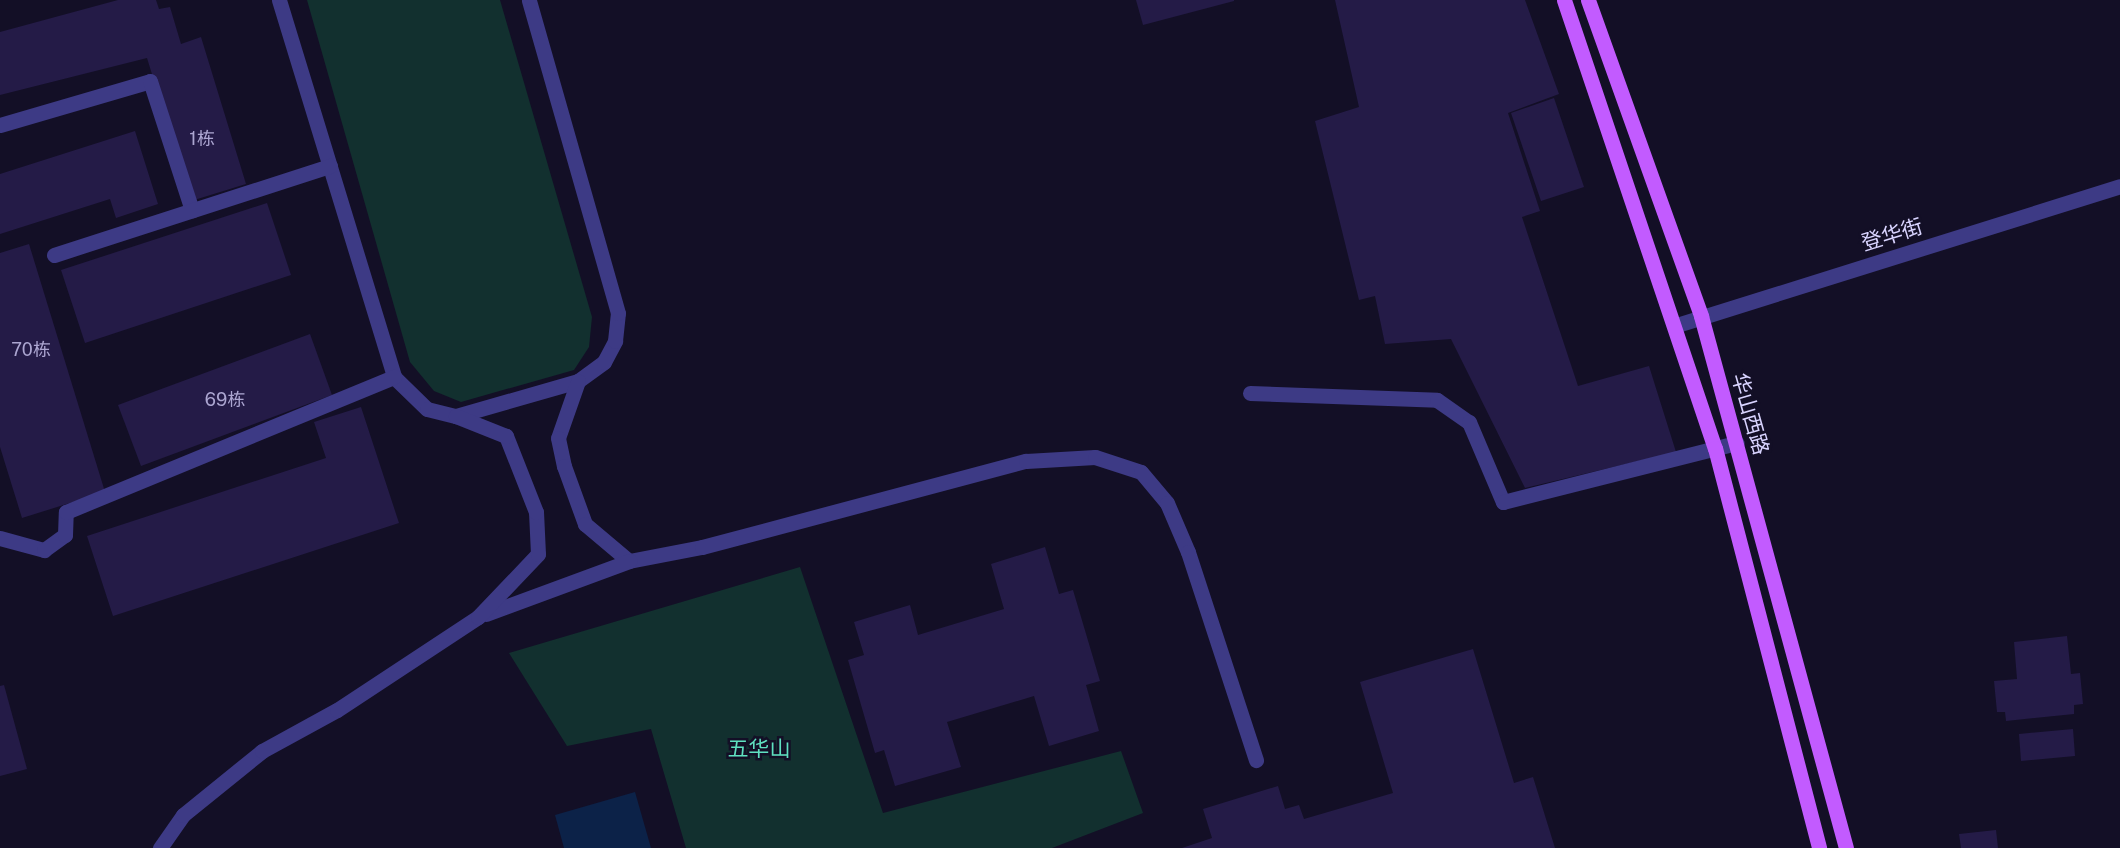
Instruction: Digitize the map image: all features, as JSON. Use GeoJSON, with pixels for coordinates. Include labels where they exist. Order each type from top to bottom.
{"type":"FeatureCollection","features":[{"type":"Feature","properties":{"kind":"main road","name":"华山西路"},"geometry":{"type":"LineString","coordinates":[[1564,0],[1677,326],[1715,448],[1819,848]]}},
{"type":"Feature","properties":{"kind":"main road","name":"华山西路"},"geometry":{"type":"LineString","coordinates":[[1588,0],[1701,316],[1846,848]]}},
{"type":"Feature","properties":{"kind":"street"},"geometry":{"type":"LineString","coordinates":[[160,848],[183,815],[262,751],[337,710],[478,617],[538,554],[536,512],[506,436],[456,416],[427,409],[394,377],[279,0]]}},
{"type":"Feature","properties":{"kind":"street"},"geometry":{"type":"LineString","coordinates":[[456,416],[578,381],[604,362],[615,340],[618,313],[529,0]]}},
{"type":"Feature","properties":{"kind":"street"},"geometry":{"type":"LineString","coordinates":[[0,125],[150,81],[192,210]]}},
{"type":"Feature","properties":{"kind":"street"},"geometry":{"type":"LineString","coordinates":[[54,255],[330,166]]}},
{"type":"Feature","properties":{"kind":"street","name":"登华街"},"geometry":{"type":"LineString","coordinates":[[1677,326],[1701,316],[2120,186]]}},
{"type":"Feature","properties":{"kind":"street"},"geometry":{"type":"LineString","coordinates":[[0,538],[44,550],[65,535],[66,512],[394,377]]}},
{"type":"Feature","properties":{"kind":"street"},"geometry":{"type":"LineString","coordinates":[[578,381],[558,438],[564,466],[585,524],[629,561]]}},
{"type":"Feature","properties":{"kind":"street"},"geometry":{"type":"LineString","coordinates":[[1250,393],[1437,400],[1469,422],[1503,502],[1737,443]]}},
{"type":"Feature","properties":{"kind":"street"},"geometry":{"type":"LineString","coordinates":[[478,617],[629,561],[702,547],[1026,460],[1095,457],[1141,472],[1167,503],[1256,760]]}},
{"type":"Feature","properties":{"kind":"green space"},"geometry":{"type":"Polygon","coordinates":[[[307,0],[500,0],[592,317],[589,347],[574,370],[461,402],[434,391],[410,362],[307,0]]]}},
{"type":"Feature","properties":{"kind":"green space","name":"五华山"},"geometry":{"type":"Polygon","coordinates":[[[800,567],[883,813],[1121,751],[1143,813],[1052,848],[686,848],[651,729],[567,746],[509,653],[800,567]]]}},
{"type":"Feature","properties":{"kind":"water"},"geometry":{"type":"Polygon","coordinates":[[[635,792],[651,848],[564,848],[555,815],[635,792]]]}},
{"type":"Feature","properties":{"kind":"building"},"geometry":{"type":"Polygon","coordinates":[[[118,0],[156,0],[159,9],[170,7],[181,44],[201,37],[246,184],[191,201],[147,58],[0,95],[0,32],[118,0]]]}},
{"type":"Feature","properties":{"kind":"building"},"geometry":{"type":"Polygon","coordinates":[[[1136,0],[1234,0],[1234,1],[1143,25],[1136,0]]]}},
{"type":"Feature","properties":{"kind":"building"},"geometry":{"type":"Polygon","coordinates":[[[1335,0],[1525,0],[1559,94],[1508,113],[1540,211],[1522,217],[1578,386],[1649,366],[1676,452],[1525,488],[1451,339],[1385,344],[1375,296],[1359,300],[1315,121],[1359,107],[1335,0]]]}},
{"type":"Feature","properties":{"kind":"building"},"geometry":{"type":"Polygon","coordinates":[[[1554,98],[1584,187],[1541,201],[1511,113],[1554,98]]]}},
{"type":"Feature","properties":{"kind":"building"},"geometry":{"type":"Polygon","coordinates":[[[135,131],[158,204],[116,218],[110,199],[0,234],[0,174],[135,131]]]}},
{"type":"Feature","properties":{"kind":"building"},"geometry":{"type":"Polygon","coordinates":[[[267,203],[291,275],[85,343],[61,270],[267,203]]]}},
{"type":"Feature","properties":{"kind":"building"},"geometry":{"type":"Polygon","coordinates":[[[29,244],[105,492],[22,518],[0,447],[0,253],[29,244]]]}},
{"type":"Feature","properties":{"kind":"building"},"geometry":{"type":"Polygon","coordinates":[[[310,334],[332,395],[141,466],[118,405],[310,334]]]}},
{"type":"Feature","properties":{"kind":"building"},"geometry":{"type":"Polygon","coordinates":[[[361,407],[399,523],[113,616],[87,536],[326,458],[314,422],[361,407]]]}},
{"type":"Feature","properties":{"kind":"building"},"geometry":{"type":"Polygon","coordinates":[[[1045,547],[1059,594],[1073,590],[1100,681],[1086,685],[1099,731],[1049,746],[1034,696],[947,722],[961,767],[895,786],[884,750],[875,753],[848,660],[864,655],[854,622],[910,605],[918,635],[1004,609],[991,564],[1045,547]]]}},
{"type":"Feature","properties":{"kind":"building"},"geometry":{"type":"Polygon","coordinates":[[[2067,636],[2071,674],[2080,673],[2083,704],[2074,705],[2074,714],[2006,721],[2005,712],[1997,712],[1994,681],[2017,679],[2014,642],[2067,636]]]}},
{"type":"Feature","properties":{"kind":"building"},"geometry":{"type":"Polygon","coordinates":[[[1473,649],[1514,783],[1533,777],[1555,848],[1182,848],[1212,838],[1203,809],[1278,786],[1285,809],[1299,805],[1304,819],[1393,793],[1360,682],[1473,649]]]}},
{"type":"Feature","properties":{"kind":"building"},"geometry":{"type":"Polygon","coordinates":[[[4,685],[27,769],[0,776],[0,686],[4,685]]]}},
{"type":"Feature","properties":{"kind":"building"},"geometry":{"type":"Polygon","coordinates":[[[2073,729],[2075,756],[2021,761],[2019,734],[2073,729]]]}},
{"type":"Feature","properties":{"kind":"building"},"geometry":{"type":"Polygon","coordinates":[[[1996,830],[1998,848],[1961,848],[1959,834],[1996,830]]]}}]}
